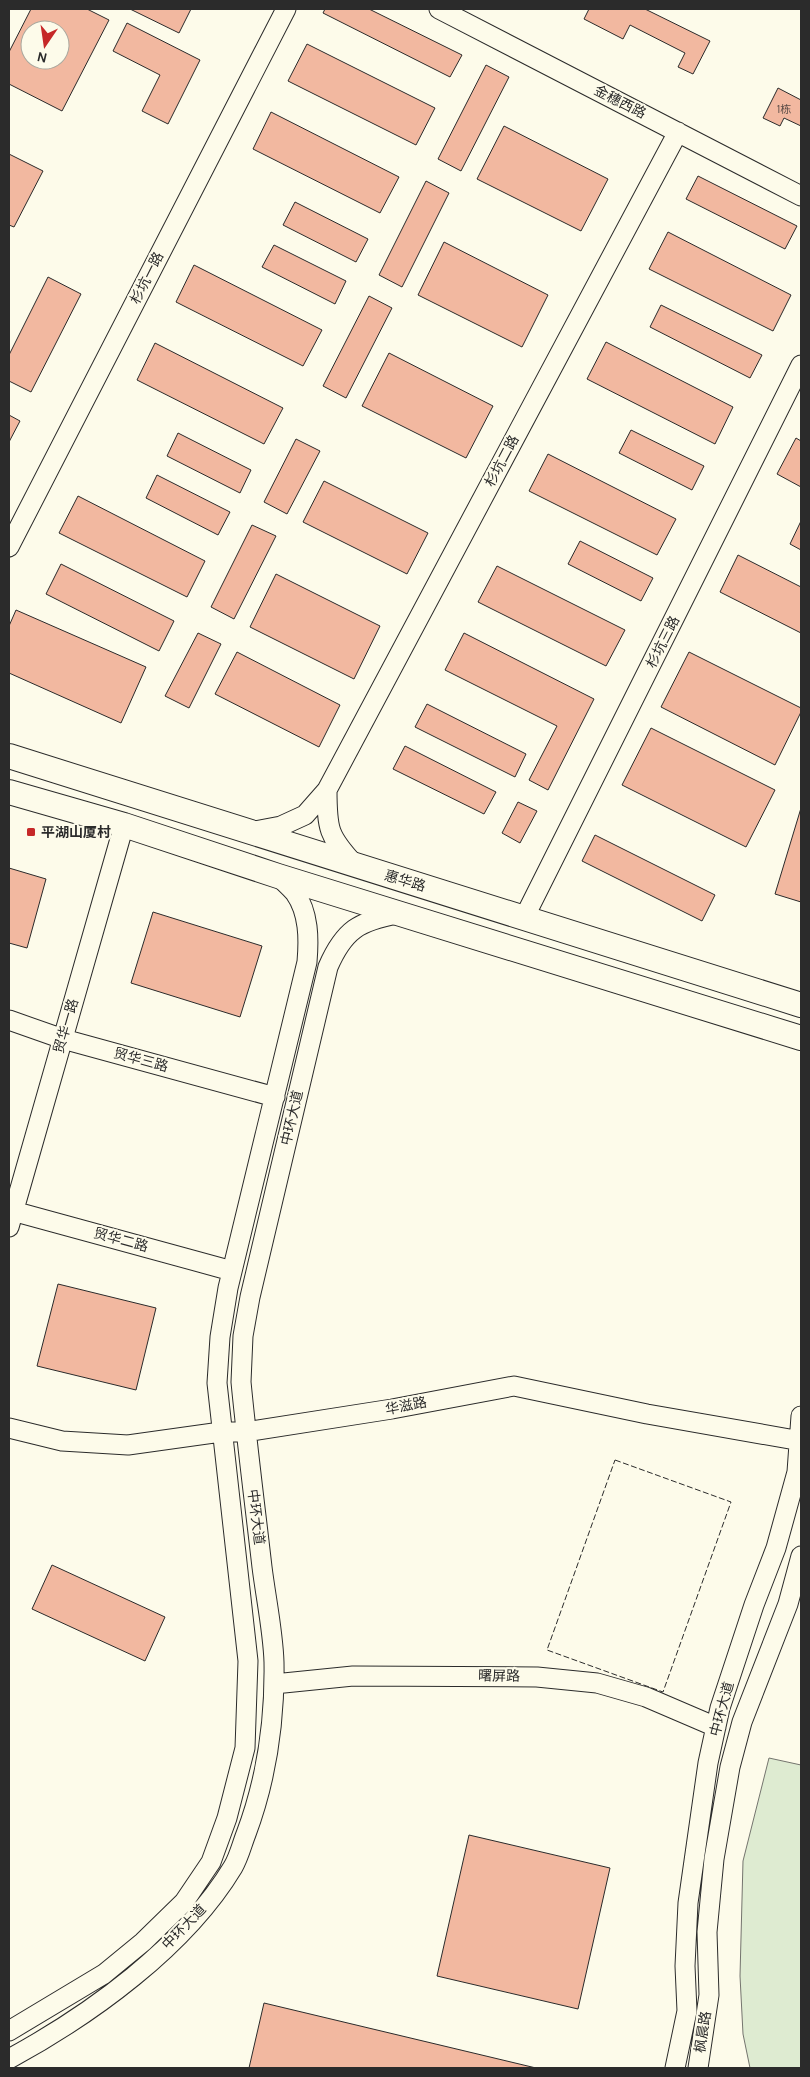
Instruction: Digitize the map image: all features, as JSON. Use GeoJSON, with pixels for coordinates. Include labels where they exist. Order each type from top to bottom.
{"type":"FeatureCollection","features":[{"type":"Feature","properties":{"kind":"main road","name":"惠华路"},"geometry":{"type":"LineString","coordinates":[[9,756],[801,1005]]}},
{"type":"Feature","properties":{"kind":"main road"},"geometry":{"type":"LineString","coordinates":[[9,792],[124,825],[278,876],[801,1038]]}},
{"type":"Feature","properties":{"kind":"street","name":"杉坑一路"},"geometry":{"type":"LineString","coordinates":[[9,547],[286,9]]}},
{"type":"Feature","properties":{"kind":"street","name":"金穗西路"},"geometry":{"type":"LineString","coordinates":[[439,9],[801,196]]}},
{"type":"Feature","properties":{"kind":"street","name":"杉坑二路"},"geometry":{"type":"LineString","coordinates":[[327,790],[678,132]]}},
{"type":"Feature","properties":{"kind":"street","name":"杉坑三路"},"geometry":{"type":"LineString","coordinates":[[524,918],[801,366]]}},
{"type":"Feature","properties":{"kind":"street"},"geometry":{"type":"LineString","coordinates":[[250,832],[281,826],[305,815],[327,790]]}},
{"type":"Feature","properties":{"kind":"street"},"geometry":{"type":"LineString","coordinates":[[327,790],[326,821],[336,845],[355,865]]}},
{"type":"Feature","properties":{"kind":"street","name":"贸华一路"},"geometry":{"type":"LineString","coordinates":[[10,1216],[124,825]]}},
{"type":"Feature","properties":{"kind":"street","name":"中环大道"},"geometry":{"type":"LineString","coordinates":[[17,2027],[104,1974],[143,1942],[184,1902],[211,1862],[227,1818],[245,1748],[248,1660],[217,1383],[220,1337],[232,1271],[307,962],[309,937],[304,914],[295,893],[278,876]]}},
{"type":"Feature","properties":{"kind":"street","name":"中环大道"},"geometry":{"type":"LineString","coordinates":[[9,2059],[36,2044],[78,2016],[146,1965],[201,1912],[234,1865],[253,1816],[268,1759],[273,1718],[274,1660],[241,1382],[243,1336],[250,1298],[328,967],[336,948],[352,930],[372,918],[399,914]]}},
{"type":"Feature","properties":{"kind":"street","name":"贸华三路"},"geometry":{"type":"LineString","coordinates":[[9,1020],[63,1039],[275,1097]]}},
{"type":"Feature","properties":{"kind":"street","name":"贸华二路"},"geometry":{"type":"LineString","coordinates":[[10,1216],[232,1271]]}},
{"type":"Feature","properties":{"kind":"street","name":"华滋路"},"geometry":{"type":"LineString","coordinates":[[9,1428],[62,1441],[128,1445],[221,1432],[246,1432],[392,1409],[514,1386],[647,1414],[800,1441]]}},
{"type":"Feature","properties":{"kind":"street","name":"中环大道"},"geometry":{"type":"LineString","coordinates":[[687,2011],[685,1966],[688,1903],[708,1763],[720,1708],[776,1548],[797,1472],[801,1416]]}},
{"type":"Feature","properties":{"kind":"street","name":"中环大道"},"geometry":{"type":"LineString","coordinates":[[709,1995],[707,1932],[714,1858],[730,1767],[742,1722],[788,1604],[801,1556]]}},
{"type":"Feature","properties":{"kind":"street","name":"曙屏路"},"geometry":{"type":"LineString","coordinates":[[274,1684],[353,1676],[537,1677],[597,1683],[646,1697],[716,1727]]}},
{"type":"Feature","properties":{"kind":"street","name":"枫晨路"},"geometry":{"type":"LineString","coordinates":[[698,2068],[709,1995]]}},
{"type":"Feature","properties":{"kind":"street","name":"枫晨路"},"geometry":{"type":"LineString","coordinates":[[676,2068],[687,2011]]}},
{"type":"Feature","properties":{"kind":"green space"},"geometry":{"type":"Polygon","coordinates":[[[769,1758],[801,1765],[801,2068],[750,2068],[743,2034],[740,1976],[743,1861],[769,1758]]]}},
{"type":"Feature","properties":{"kind":"building"},"geometry":{"type":"Polygon","coordinates":[[[31,9],[87,9],[109,20],[62,111],[9,84],[9,52],[20,30],[20,70],[70,70],[70,20],[25,20],[31,9]]]}},
{"type":"Feature","properties":{"kind":"building"},"geometry":{"type":"Polygon","coordinates":[[[130,9],[191,9],[179,33],[130,9]]]}},
{"type":"Feature","properties":{"kind":"building"},"geometry":{"type":"Polygon","coordinates":[[[325,9],[369,9],[462,55],[450,77],[323,13],[325,9]]]}},
{"type":"Feature","properties":{"kind":"building"},"geometry":{"type":"Polygon","coordinates":[[[589,9],[645,9],[710,41],[693,74],[678,67],[685,53],[630,25],[623,39],[584,19],[589,9]]]}},
{"type":"Feature","properties":{"kind":"building"},"geometry":{"type":"Polygon","coordinates":[[[127,23],[200,60],[168,124],[142,111],[160,75],[113,51],[127,23]]]}},
{"type":"Feature","properties":{"kind":"building"},"geometry":{"type":"Polygon","coordinates":[[[307,44],[435,108],[416,145],[288,81],[307,44]]]}},
{"type":"Feature","properties":{"kind":"building"},"geometry":{"type":"Polygon","coordinates":[[[486,65],[509,77],[461,171],[438,159],[486,65]]]}},
{"type":"Feature","properties":{"kind":"building"},"geometry":{"type":"Polygon","coordinates":[[[778,88],[801,100],[801,126],[784,118],[780,126],[763,118],[778,88]]]}},
{"type":"Feature","properties":{"kind":"building"},"geometry":{"type":"Polygon","coordinates":[[[271,112],[399,177],[380,213],[253,149],[271,112]]]}},
{"type":"Feature","properties":{"kind":"building"},"geometry":{"type":"Polygon","coordinates":[[[504,126],[608,179],[581,231],[477,179],[504,126]]]}},
{"type":"Feature","properties":{"kind":"building"},"geometry":{"type":"Polygon","coordinates":[[[9,154],[43,171],[14,227],[9,225],[9,154]]]}},
{"type":"Feature","properties":{"kind":"building"},"geometry":{"type":"Polygon","coordinates":[[[698,176],[797,226],[785,249],[686,199],[698,176]]]}},
{"type":"Feature","properties":{"kind":"building"},"geometry":{"type":"Polygon","coordinates":[[[426,181],[449,193],[402,287],[379,275],[426,181]]]}},
{"type":"Feature","properties":{"kind":"building"},"geometry":{"type":"Polygon","coordinates":[[[295,202],[368,239],[356,262],[283,225],[295,202]]]}},
{"type":"Feature","properties":{"kind":"building"},"geometry":{"type":"Polygon","coordinates":[[[668,232],[791,295],[773,331],[649,269],[668,232]]]}},
{"type":"Feature","properties":{"kind":"building"},"geometry":{"type":"Polygon","coordinates":[[[444,242],[548,295],[522,347],[418,295],[444,242]]]}},
{"type":"Feature","properties":{"kind":"building"},"geometry":{"type":"Polygon","coordinates":[[[274,245],[346,281],[335,304],[262,267],[274,245]]]}},
{"type":"Feature","properties":{"kind":"building"},"geometry":{"type":"Polygon","coordinates":[[[194,265],[322,330],[303,366],[176,302],[194,265]]]}},
{"type":"Feature","properties":{"kind":"building"},"geometry":{"type":"Polygon","coordinates":[[[48,277],[81,294],[31,392],[9,381],[9,355],[48,277]]]}},
{"type":"Feature","properties":{"kind":"building"},"geometry":{"type":"Polygon","coordinates":[[[369,296],[392,308],[346,398],[323,386],[369,296]]]}},
{"type":"Feature","properties":{"kind":"building"},"geometry":{"type":"Polygon","coordinates":[[[661,305],[762,355],[750,378],[650,327],[661,305]]]}},
{"type":"Feature","properties":{"kind":"building"},"geometry":{"type":"Polygon","coordinates":[[[606,342],[733,407],[715,444],[587,379],[606,342]]]}},
{"type":"Feature","properties":{"kind":"building"},"geometry":{"type":"Polygon","coordinates":[[[155,343],[283,408],[264,444],[137,380],[155,343]]]}},
{"type":"Feature","properties":{"kind":"building"},"geometry":{"type":"Polygon","coordinates":[[[389,353],[493,406],[466,458],[362,406],[389,353]]]}},
{"type":"Feature","properties":{"kind":"building"},"geometry":{"type":"Polygon","coordinates":[[[9,415],[20,421],[9,442],[9,415]]]}},
{"type":"Feature","properties":{"kind":"building"},"geometry":{"type":"Polygon","coordinates":[[[631,430],[704,466],[692,490],[619,453],[631,430]]]}},
{"type":"Feature","properties":{"kind":"building"},"geometry":{"type":"Polygon","coordinates":[[[178,433],[251,470],[240,493],[167,456],[178,433]]]}},
{"type":"Feature","properties":{"kind":"building"},"geometry":{"type":"Polygon","coordinates":[[[796,438],[801,441],[801,487],[777,474],[796,438]]]}},
{"type":"Feature","properties":{"kind":"building"},"geometry":{"type":"Polygon","coordinates":[[[296,439],[320,451],[287,514],[264,502],[296,439]]]}},
{"type":"Feature","properties":{"kind":"building"},"geometry":{"type":"Polygon","coordinates":[[[548,454],[676,519],[657,555],[529,491],[548,454]]]}},
{"type":"Feature","properties":{"kind":"building"},"geometry":{"type":"Polygon","coordinates":[[[157,475],[230,512],[218,535],[146,498],[157,475]]]}},
{"type":"Feature","properties":{"kind":"building"},"geometry":{"type":"Polygon","coordinates":[[[324,481],[428,533],[407,574],[303,522],[324,481]]]}},
{"type":"Feature","properties":{"kind":"building"},"geometry":{"type":"Polygon","coordinates":[[[78,496],[205,561],[187,597],[59,533],[78,496]]]}},
{"type":"Feature","properties":{"kind":"building"},"geometry":{"type":"Polygon","coordinates":[[[801,521],[801,550],[790,544],[801,521]]]}},
{"type":"Feature","properties":{"kind":"building"},"geometry":{"type":"Polygon","coordinates":[[[252,525],[276,536],[234,619],[211,607],[252,525]]]}},
{"type":"Feature","properties":{"kind":"building"},"geometry":{"type":"Polygon","coordinates":[[[580,541],[653,578],[641,601],[568,564],[580,541]]]}},
{"type":"Feature","properties":{"kind":"building"},"geometry":{"type":"Polygon","coordinates":[[[738,555],[801,587],[801,633],[720,592],[738,555]]]}},
{"type":"Feature","properties":{"kind":"building"},"geometry":{"type":"Polygon","coordinates":[[[61,564],[174,621],[159,651],[46,594],[61,564]]]}},
{"type":"Feature","properties":{"kind":"building"},"geometry":{"type":"Polygon","coordinates":[[[497,566],[625,630],[606,666],[478,602],[497,566]]]}},
{"type":"Feature","properties":{"kind":"building"},"geometry":{"type":"Polygon","coordinates":[[[276,574],[380,626],[354,679],[250,627],[276,574]]]}},
{"type":"Feature","properties":{"kind":"building"},"geometry":{"type":"Polygon","coordinates":[[[16,610],[146,667],[121,723],[9,673],[9,626],[16,610]]]}},
{"type":"Feature","properties":{"kind":"building"},"geometry":{"type":"Polygon","coordinates":[[[198,633],[221,644],[189,708],[165,696],[198,633]]]}},
{"type":"Feature","properties":{"kind":"building"},"geometry":{"type":"Polygon","coordinates":[[[464,633],[594,699],[548,790],[529,780],[557,726],[445,670],[464,633]]]}},
{"type":"Feature","properties":{"kind":"building"},"geometry":{"type":"Polygon","coordinates":[[[237,652],[340,705],[319,747],[215,694],[237,652]]]}},
{"type":"Feature","properties":{"kind":"building"},"geometry":{"type":"Polygon","coordinates":[[[689,652],[801,708],[801,712],[775,765],[661,707],[689,652]]]}},
{"type":"Feature","properties":{"kind":"building"},"geometry":{"type":"Polygon","coordinates":[[[427,704],[526,754],[515,777],[415,727],[427,704]]]}},
{"type":"Feature","properties":{"kind":"building"},"geometry":{"type":"Polygon","coordinates":[[[651,728],[775,790],[746,847],[622,785],[651,728]]]}},
{"type":"Feature","properties":{"kind":"building"},"geometry":{"type":"Polygon","coordinates":[[[405,746],[496,792],[484,814],[393,769],[405,746]]]}},
{"type":"Feature","properties":{"kind":"building"},"geometry":{"type":"Polygon","coordinates":[[[518,802],[537,811],[520,843],[502,833],[518,802]]]}},
{"type":"Feature","properties":{"kind":"building"},"geometry":{"type":"Polygon","coordinates":[[[801,808],[801,902],[775,894],[801,808]]]}},
{"type":"Feature","properties":{"kind":"building"},"geometry":{"type":"Polygon","coordinates":[[[595,835],[715,895],[702,921],[582,861],[595,835]]]}},
{"type":"Feature","properties":{"kind":"building"},"geometry":{"type":"Polygon","coordinates":[[[9,868],[46,879],[27,948],[9,943],[9,868]]]}},
{"type":"Feature","properties":{"kind":"building"},"geometry":{"type":"Polygon","coordinates":[[[153,912],[262,946],[240,1017],[131,983],[153,912]]]}},
{"type":"Feature","properties":{"kind":"building"},"geometry":{"type":"Polygon","coordinates":[[[58,1284],[156,1308],[136,1390],[37,1366],[58,1284]]]}},
{"type":"Feature","properties":{"kind":"building"},"geometry":{"type":"Polygon","coordinates":[[[52,1565],[165,1617],[145,1661],[32,1609],[52,1565]]]}},
{"type":"Feature","properties":{"kind":"building"},"geometry":{"type":"Polygon","coordinates":[[[469,1835],[610,1868],[578,2009],[437,1976],[469,1835]]]}},
{"type":"Feature","properties":{"kind":"building"},"geometry":{"type":"Polygon","coordinates":[[[264,2003],[536,2068],[249,2068],[264,2003]]]}},
{"type":"Feature","properties":{"kind":"fence"},"geometry":{"type":"LineString","coordinates":[[615,1460],[731,1502],[663,1692],[547,1650],[615,1460]]}},
{"type":"Feature","properties":{"kind":"place","name":"平湖山厦村"},"geometry":{"type":"Point","coordinates":[31,832]}}]}
